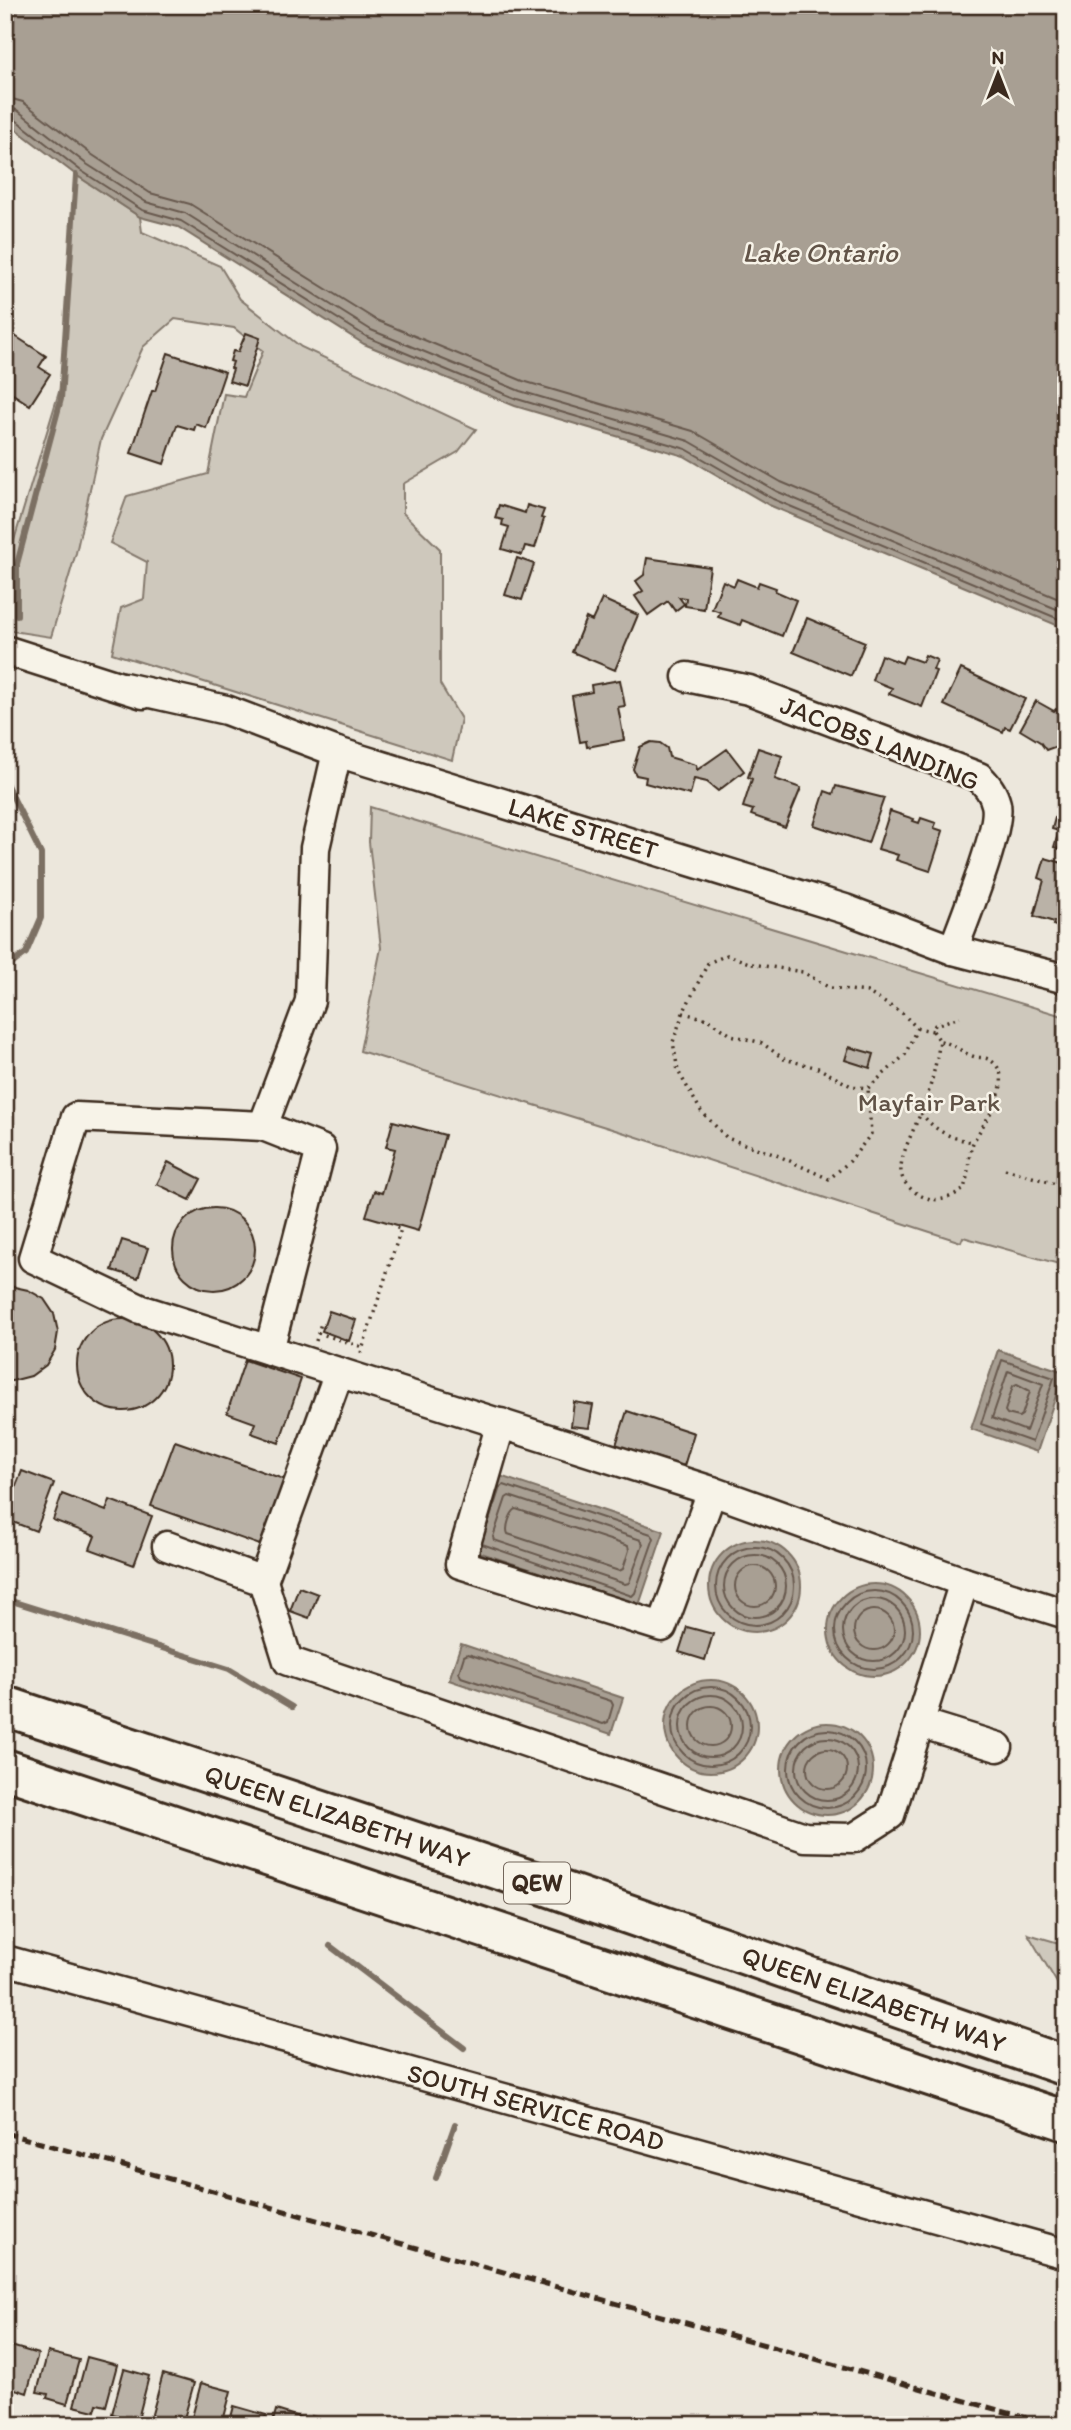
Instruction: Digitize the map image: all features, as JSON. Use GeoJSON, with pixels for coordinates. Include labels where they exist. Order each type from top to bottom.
{"type":"FeatureCollection","features":[{"type":"Feature","properties":{"kind":"highway","name":"QUEEN ELIZABETH WAY"},"geometry":{"type":"LineString","coordinates":[[5,1706],[530,1880],[1066,2066]]}},
{"type":"Feature","properties":{"kind":"highway","name":"QUEEN ELIZABETH WAY"},"geometry":{"type":"LineString","coordinates":[[5,1769],[1066,2121]]}},
{"type":"Feature","properties":{"kind":"street","name":"LAKE STREET"},"geometry":{"type":"LineString","coordinates":[[5,650],[124,687],[222,725],[330,750],[956,942],[1066,979]]}},
{"type":"Feature","properties":{"kind":"street","name":"JACOBS LANDING"},"geometry":{"type":"LineString","coordinates":[[687,677],[749,690],[979,777],[990,788],[997,806],[996,826],[956,942]]}},
{"type":"Feature","properties":{"kind":"street"},"geometry":{"type":"LineString","coordinates":[[263,1126],[310,1001],[315,848],[330,750]]}},
{"type":"Feature","properties":{"kind":"street","name":"LAKE STREET"},"geometry":{"type":"LineString","coordinates":[[956,942],[987,943],[1066,972]]}},
{"type":"Feature","properties":{"kind":"street"},"geometry":{"type":"LineString","coordinates":[[269,1350],[321,1149],[263,1126],[76,1117],[33,1258],[140,1309],[712,1491],[964,1582],[1066,1614]]}},
{"type":"Feature","properties":{"kind":"street"},"geometry":{"type":"LineString","coordinates":[[346,1374],[263,1581],[288,1661],[805,1837],[854,1838],[890,1815],[964,1582]]}},
{"type":"Feature","properties":{"kind":"street"},"geometry":{"type":"LineString","coordinates":[[500,1423],[460,1564],[662,1627],[712,1491]]}},
{"type":"Feature","properties":{"kind":"street"},"geometry":{"type":"LineString","coordinates":[[167,1546],[263,1581]]}},
{"type":"Feature","properties":{"kind":"street"},"geometry":{"type":"LineString","coordinates":[[919,1723],[998,1747]]}},
{"type":"Feature","properties":{"kind":"street","name":"SOUTH SERVICE ROAD"},"geometry":{"type":"LineString","coordinates":[[5,1960],[1066,2254]]}},
{"type":"Feature","properties":{"kind":"path"},"geometry":{"type":"LineString","coordinates":[[869,1088],[871,1134],[850,1161],[829,1179],[779,1156],[727,1138],[701,1111],[678,1071],[673,1042],[708,963],[727,955],[752,964],[803,972],[830,988],[867,992],[902,1013],[917,1028],[933,1031],[940,1041],[987,1059],[998,1069],[999,1096],[996,1106],[974,1142],[967,1182],[963,1190],[943,1200],[929,1199],[917,1193],[905,1184],[901,1170],[930,1086],[940,1041]]}},
{"type":"Feature","properties":{"kind":"path"},"geometry":{"type":"LineString","coordinates":[[684,1013],[708,1019],[731,1035],[762,1043],[784,1059],[818,1068],[851,1086],[869,1088],[905,1055],[917,1028]]}},
{"type":"Feature","properties":{"kind":"path"},"geometry":{"type":"LineString","coordinates":[[933,1031],[935,1025],[960,1017]]}},
{"type":"Feature","properties":{"kind":"path"},"geometry":{"type":"LineString","coordinates":[[921,1113],[931,1126],[940,1132],[974,1142]]}},
{"type":"Feature","properties":{"kind":"path"},"geometry":{"type":"LineString","coordinates":[[1005,1169],[1066,1186]]}},
{"type":"Feature","properties":{"kind":"path"},"geometry":{"type":"LineString","coordinates":[[346,1374],[363,1347],[401,1229],[393,1227]]}},
{"type":"Feature","properties":{"kind":"path"},"geometry":{"type":"LineString","coordinates":[[318,1333],[363,1347]]}},
{"type":"Feature","properties":{"kind":"green space"},"geometry":{"type":"Polygon","coordinates":[[[76,175],[140,217],[142,232],[220,266],[240,299],[301,347],[476,429],[458,452],[403,484],[403,513],[440,549],[440,684],[461,719],[452,760],[112,653],[121,608],[144,599],[147,562],[110,543],[127,496],[208,474],[224,394],[244,397],[263,351],[234,328],[175,319],[143,347],[101,439],[76,553],[51,637],[5,630],[5,570],[62,382],[76,175]]]}},
{"type":"Feature","properties":{"kind":"green space","name":"Mayfair Park"},"geometry":{"type":"Polygon","coordinates":[[[370,807],[1066,1017],[1066,1266],[963,1237],[961,1242],[360,1051],[381,948],[369,842],[370,807]]]}},
{"type":"Feature","properties":{"kind":"green space"},"geometry":{"type":"Polygon","coordinates":[[[1028,1934],[1066,1945],[1066,1995],[1063,1993],[1028,1934]]]}},
{"type":"Feature","properties":{"kind":"water","name":"Lake Ontario"},"geometry":{"type":"Polygon","coordinates":[[[5,5],[1066,5],[1066,629],[769,505],[684,456],[515,406],[364,344],[178,227],[140,217],[76,175],[5,121],[5,5]]]}},
{"type":"Feature","properties":{"kind":"water"},"geometry":{"type":"Polygon","coordinates":[[[998,1350],[1064,1372],[1037,1452],[971,1429],[998,1350]]]}},
{"type":"Feature","properties":{"kind":"water"},"geometry":{"type":"Polygon","coordinates":[[[497,1475],[664,1531],[639,1605],[472,1550],[497,1475]]]}},
{"type":"Feature","properties":{"kind":"water"},"geometry":{"type":"Polygon","coordinates":[[[755,1540],[773,1543],[788,1553],[798,1568],[801,1586],[798,1604],[788,1619],[773,1629],[755,1632],[737,1629],[722,1619],[712,1604],[709,1586],[712,1568],[722,1553],[737,1543],[755,1540]]]}},
{"type":"Feature","properties":{"kind":"water"},"geometry":{"type":"Polygon","coordinates":[[[874,1584],[892,1587],[907,1597],[917,1612],[920,1630],[917,1648],[907,1663],[892,1673],[874,1676],[856,1673],[841,1663],[831,1648],[828,1630],[831,1612],[841,1597],[856,1587],[874,1584]]]}},
{"type":"Feature","properties":{"kind":"water"},"geometry":{"type":"Polygon","coordinates":[[[461,1644],[623,1698],[611,1734],[449,1680],[461,1644]]]}},
{"type":"Feature","properties":{"kind":"water"},"geometry":{"type":"Polygon","coordinates":[[[711,1680],[729,1683],[744,1693],[754,1708],[757,1726],[754,1744],[744,1759],[729,1769],[711,1772],[693,1769],[678,1759],[668,1744],[665,1726],[668,1708],[678,1693],[693,1683],[711,1680]]]}},
{"type":"Feature","properties":{"kind":"water"},"geometry":{"type":"Polygon","coordinates":[[[818,1723],[836,1723],[853,1730],[866,1743],[873,1760],[873,1778],[866,1795],[853,1808],[836,1815],[818,1815],[801,1808],[788,1795],[781,1778],[781,1760],[788,1743],[801,1730],[818,1723]]]}},
{"type":"Feature","properties":{"kind":"building"},"geometry":{"type":"Polygon","coordinates":[[[246,333],[260,338],[245,386],[229,381],[233,369],[233,362],[230,361],[233,351],[238,352],[246,333]]]}},
{"type":"Feature","properties":{"kind":"building"},"geometry":{"type":"Polygon","coordinates":[[[12,334],[46,356],[39,367],[50,374],[30,405],[5,389],[5,344],[12,334]]]}},
{"type":"Feature","properties":{"kind":"building"},"geometry":{"type":"Polygon","coordinates":[[[168,353],[225,372],[206,428],[196,424],[194,430],[177,425],[164,464],[131,453],[168,353]]]}},
{"type":"Feature","properties":{"kind":"building"},"geometry":{"type":"Polygon","coordinates":[[[499,505],[525,513],[527,505],[544,510],[535,548],[525,546],[522,555],[502,549],[509,527],[502,525],[503,520],[495,518],[499,505]]]}},
{"type":"Feature","properties":{"kind":"building"},"geometry":{"type":"Polygon","coordinates":[[[517,558],[534,564],[522,600],[505,595],[517,558]]]}},
{"type":"Feature","properties":{"kind":"building"},"geometry":{"type":"Polygon","coordinates":[[[647,558],[710,567],[704,609],[685,606],[686,598],[679,597],[684,604],[675,611],[668,601],[648,615],[635,596],[643,591],[636,581],[644,575],[647,558]]]}},
{"type":"Feature","properties":{"kind":"building"},"geometry":{"type":"Polygon","coordinates":[[[737,579],[757,587],[759,582],[776,588],[775,591],[796,600],[782,636],[742,620],[740,625],[718,617],[720,612],[712,609],[723,581],[734,586],[737,579]]]}},
{"type":"Feature","properties":{"kind":"building"},"geometry":{"type":"Polygon","coordinates":[[[602,599],[638,615],[615,670],[572,652],[586,618],[592,621],[602,599]]]}},
{"type":"Feature","properties":{"kind":"building"},"geometry":{"type":"Polygon","coordinates":[[[807,618],[865,642],[851,676],[793,652],[807,618]]]}},
{"type":"Feature","properties":{"kind":"building"},"geometry":{"type":"Polygon","coordinates":[[[881,655],[902,663],[905,656],[922,662],[925,655],[937,660],[933,670],[936,671],[922,707],[889,694],[892,688],[872,680],[881,655]]]}},
{"type":"Feature","properties":{"kind":"building"},"geometry":{"type":"Polygon","coordinates":[[[961,669],[1025,699],[1010,729],[1005,727],[1003,732],[944,705],[961,669]]]}},
{"type":"Feature","properties":{"kind":"building"},"geometry":{"type":"Polygon","coordinates":[[[620,680],[625,706],[618,707],[624,740],[587,747],[586,741],[580,742],[572,696],[592,692],[591,685],[620,680]]]}},
{"type":"Feature","properties":{"kind":"building"},"geometry":{"type":"Polygon","coordinates":[[[1036,701],[1066,714],[1066,751],[1054,747],[1046,750],[1040,742],[1020,730],[1036,701]]]}},
{"type":"Feature","properties":{"kind":"building"},"geometry":{"type":"Polygon","coordinates":[[[651,742],[660,743],[667,748],[669,757],[696,765],[697,770],[727,749],[744,771],[718,791],[707,782],[694,779],[690,795],[645,783],[646,777],[636,775],[633,769],[640,747],[651,742]]]}},
{"type":"Feature","properties":{"kind":"building"},"geometry":{"type":"Polygon","coordinates":[[[758,748],[782,756],[775,779],[801,788],[785,827],[751,815],[753,810],[743,807],[752,779],[748,777],[758,748]]]}},
{"type":"Feature","properties":{"kind":"building"},"geometry":{"type":"Polygon","coordinates":[[[836,786],[884,798],[868,843],[814,825],[825,791],[833,794],[836,786]]]}},
{"type":"Feature","properties":{"kind":"building"},"geometry":{"type":"Polygon","coordinates":[[[1066,807],[1066,851],[1054,847],[1059,831],[1052,829],[1056,814],[1063,816],[1066,807]]]}},
{"type":"Feature","properties":{"kind":"building"},"geometry":{"type":"Polygon","coordinates":[[[890,811],[919,823],[921,818],[936,823],[934,828],[943,831],[930,871],[896,860],[898,855],[878,849],[890,811]]]}},
{"type":"Feature","properties":{"kind":"building"},"geometry":{"type":"Polygon","coordinates":[[[1045,858],[1066,864],[1066,929],[1034,916],[1044,880],[1039,878],[1045,858]]]}},
{"type":"Feature","properties":{"kind":"building"},"geometry":{"type":"Polygon","coordinates":[[[849,1047],[874,1054],[870,1068],[845,1060],[849,1047]]]}},
{"type":"Feature","properties":{"kind":"building"},"geometry":{"type":"Polygon","coordinates":[[[393,1121],[445,1135],[418,1231],[366,1216],[374,1191],[382,1193],[395,1149],[386,1147],[393,1121]]]}},
{"type":"Feature","properties":{"kind":"building"},"geometry":{"type":"Polygon","coordinates":[[[168,1162],[201,1179],[190,1200],[157,1184],[168,1162]]]}},
{"type":"Feature","properties":{"kind":"building"},"geometry":{"type":"Polygon","coordinates":[[[214,1208],[230,1211],[243,1220],[252,1233],[255,1249],[252,1265],[243,1278],[230,1287],[214,1290],[198,1287],[185,1278],[176,1265],[173,1249],[176,1233],[185,1220],[198,1211],[214,1208]]]}},
{"type":"Feature","properties":{"kind":"building"},"geometry":{"type":"Polygon","coordinates":[[[122,1240],[148,1248],[138,1278],[112,1270],[122,1240]]]}},
{"type":"Feature","properties":{"kind":"building"},"geometry":{"type":"Polygon","coordinates":[[[5,1287],[28,1290],[44,1299],[54,1314],[58,1332],[55,1350],[46,1365],[31,1376],[12,1381],[5,1380],[5,1287]]]}},
{"type":"Feature","properties":{"kind":"building"},"geometry":{"type":"Polygon","coordinates":[[[329,1311],[356,1320],[349,1341],[322,1331],[329,1311]]]}},
{"type":"Feature","properties":{"kind":"building"},"geometry":{"type":"Polygon","coordinates":[[[123,1319],[141,1322],[156,1332],[166,1347],[169,1365],[166,1383],[156,1398],[141,1408],[123,1411],[105,1408],[90,1398],[80,1383],[77,1365],[80,1347],[90,1332],[105,1322],[123,1319]]]}},
{"type":"Feature","properties":{"kind":"building"},"geometry":{"type":"Polygon","coordinates":[[[245,1360],[301,1379],[279,1443],[251,1433],[255,1423],[227,1413],[245,1360]]]}},
{"type":"Feature","properties":{"kind":"building"},"geometry":{"type":"Polygon","coordinates":[[[574,1402],[593,1405],[589,1428],[571,1426],[574,1402]]]}},
{"type":"Feature","properties":{"kind":"building"},"geometry":{"type":"Polygon","coordinates":[[[627,1411],[694,1433],[684,1466],[616,1445],[627,1411]]]}},
{"type":"Feature","properties":{"kind":"building"},"geometry":{"type":"Polygon","coordinates":[[[175,1441],[295,1483],[271,1549],[151,1506],[175,1441]]]}},
{"type":"Feature","properties":{"kind":"building"},"geometry":{"type":"Polygon","coordinates":[[[22,1471],[54,1483],[36,1531],[5,1519],[22,1471]]]}},
{"type":"Feature","properties":{"kind":"building"},"geometry":{"type":"Polygon","coordinates":[[[62,1494],[106,1511],[110,1500],[152,1516],[134,1565],[90,1549],[95,1536],[53,1520],[62,1494]]]}},
{"type":"Feature","properties":{"kind":"building"},"geometry":{"type":"Polygon","coordinates":[[[299,1587],[318,1594],[309,1618],[290,1611],[299,1587]]]}},
{"type":"Feature","properties":{"kind":"building"},"geometry":{"type":"Polygon","coordinates":[[[687,1627],[713,1634],[705,1660],[679,1652],[687,1627]]]}},
{"type":"Feature","properties":{"kind":"building"},"geometry":{"type":"Polygon","coordinates":[[[11,2346],[38,2354],[27,2393],[5,2383],[5,2364],[11,2346]]]}},
{"type":"Feature","properties":{"kind":"building"},"geometry":{"type":"Polygon","coordinates":[[[48,2352],[79,2360],[67,2404],[47,2398],[48,2394],[37,2392],[48,2352]]]}},
{"type":"Feature","properties":{"kind":"building"},"geometry":{"type":"Polygon","coordinates":[[[87,2357],[117,2365],[106,2406],[97,2404],[95,2411],[74,2406],[87,2357]]]}},
{"type":"Feature","properties":{"kind":"building"},"geometry":{"type":"Polygon","coordinates":[[[124,2369],[149,2376],[137,2423],[116,2418],[117,2415],[112,2414],[124,2369]]]}},
{"type":"Feature","properties":{"kind":"building"},"geometry":{"type":"Polygon","coordinates":[[[163,2374],[194,2383],[183,2422],[172,2419],[170,2425],[149,2425],[163,2374]]]}},
{"type":"Feature","properties":{"kind":"building"},"geometry":{"type":"Polygon","coordinates":[[[201,2383],[231,2391],[222,2425],[190,2425],[201,2383]]]}},
{"type":"Feature","properties":{"kind":"building"},"geometry":{"type":"Polygon","coordinates":[[[234,2406],[266,2415],[263,2425],[229,2425],[234,2406]]]}},
{"type":"Feature","properties":{"kind":"building"},"geometry":{"type":"Polygon","coordinates":[[[276,2410],[302,2418],[300,2425],[272,2425],[276,2410]]]}},
{"type":"Feature","properties":{"kind":"building"},"geometry":{"type":"Polygon","coordinates":[[[311,2416],[343,2423],[343,2425],[309,2425],[311,2416]]]}},
{"type":"Feature","properties":{"kind":"waterway"},"geometry":{"type":"LineString","coordinates":[[17,615],[17,564],[61,399],[76,175]]}},
{"type":"Feature","properties":{"kind":"waterway"},"geometry":{"type":"LineString","coordinates":[[5,781],[41,854],[41,918],[26,953],[5,969]]}},
{"type":"Feature","properties":{"kind":"waterway"},"geometry":{"type":"LineString","coordinates":[[5,1599],[229,1669],[292,1707]]}},
{"type":"Feature","properties":{"kind":"waterway"},"geometry":{"type":"LineString","coordinates":[[330,1946],[464,2048]]}},
{"type":"Feature","properties":{"kind":"waterway"},"geometry":{"type":"LineString","coordinates":[[436,2178],[455,2124]]}},
{"type":"Feature","properties":{"kind":"railway"},"geometry":{"type":"LineString","coordinates":[[5,2133],[1052,2425]]}}]}
